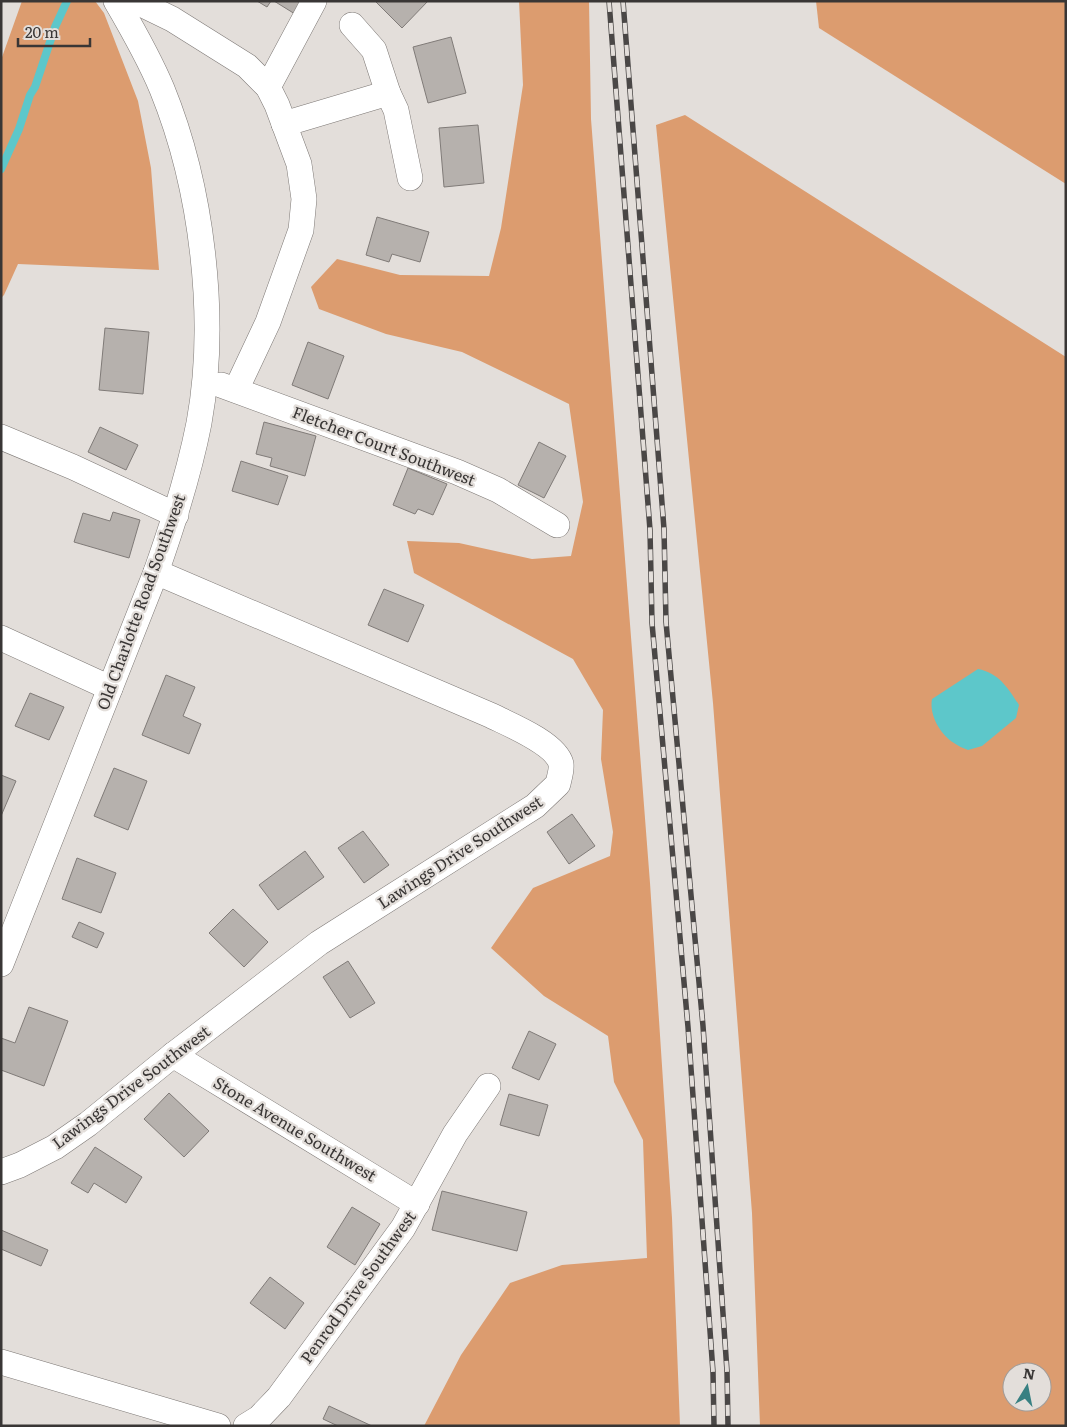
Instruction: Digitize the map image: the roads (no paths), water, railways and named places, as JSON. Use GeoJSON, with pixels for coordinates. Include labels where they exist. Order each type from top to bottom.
{"type":"FeatureCollection","features":[{"type":"Feature","properties":{"kind":"street","name":"Old Charlotte Road Southwest"},"geometry":{"type":"LineString","coordinates":[[1,964],[156,572],[176,515],[198,424],[205,380],[207,346],[203,254],[193,195],[180,140],[161,88],[138,40],[116,1]]}},
{"type":"Feature","properties":{"kind":"street"},"geometry":{"type":"LineString","coordinates":[[135,1],[172,19],[247,66],[268,87],[299,164],[304,199],[301,230],[268,322],[236,390]]}},
{"type":"Feature","properties":{"kind":"street"},"geometry":{"type":"LineString","coordinates":[[268,87],[314,1]]}},
{"type":"Feature","properties":{"kind":"street"},"geometry":{"type":"LineString","coordinates":[[352,25],[374,50],[388,93],[396,110],[410,178]]}},
{"type":"Feature","properties":{"kind":"street"},"geometry":{"type":"LineString","coordinates":[[284,124],[388,93]]}},
{"type":"Feature","properties":{"kind":"street","name":"Fletcher Court Southwest"},"geometry":{"type":"LineString","coordinates":[[205,380],[458,472],[498,490],[557,525]]}},
{"type":"Feature","properties":{"kind":"street"},"geometry":{"type":"LineString","coordinates":[[1,437],[73,467],[176,515]]}},
{"type":"Feature","properties":{"kind":"street","name":"Lawings Drive Southwest"},"geometry":{"type":"LineString","coordinates":[[1,1172],[20,1166],[55,1147],[88,1124],[173,1055],[319,943],[535,806],[558,784],[561,764],[552,750],[532,736],[490,715],[156,572]]}},
{"type":"Feature","properties":{"kind":"street"},"geometry":{"type":"LineString","coordinates":[[1,638],[110,688]]}},
{"type":"Feature","properties":{"kind":"street","name":"Stone Avenue Southwest"},"geometry":{"type":"LineString","coordinates":[[173,1055],[417,1204]]}},
{"type":"Feature","properties":{"kind":"street","name":"Penrod Drive Southwest"},"geometry":{"type":"LineString","coordinates":[[246,1426],[259,1418],[278,1397],[403,1228],[455,1134],[488,1086]]}},
{"type":"Feature","properties":{"kind":"street"},"geometry":{"type":"LineString","coordinates":[[1,1362],[218,1426]]}},
{"type":"Feature","properties":{"kind":"water"},"geometry":{"type":"Polygon","coordinates":[[[978,669],[992,674],[1002,682],[1019,705],[1016,718],[982,746],[968,750],[944,735],[934,718],[932,699],[978,669]]]}},
{"type":"Feature","properties":{"kind":"waterway"},"geometry":{"type":"LineString","coordinates":[[1,169],[19,129],[55,27],[67,1]]}},
{"type":"Feature","properties":{"kind":"railway"},"geometry":{"type":"LineString","coordinates":[[609,1],[650,530],[652,623],[688,1027],[713,1372],[714,1426]]}},
{"type":"Feature","properties":{"kind":"railway"},"geometry":{"type":"LineString","coordinates":[[623,1],[664,529],[666,622],[703,1026],[727,1371],[728,1426]]}}]}
